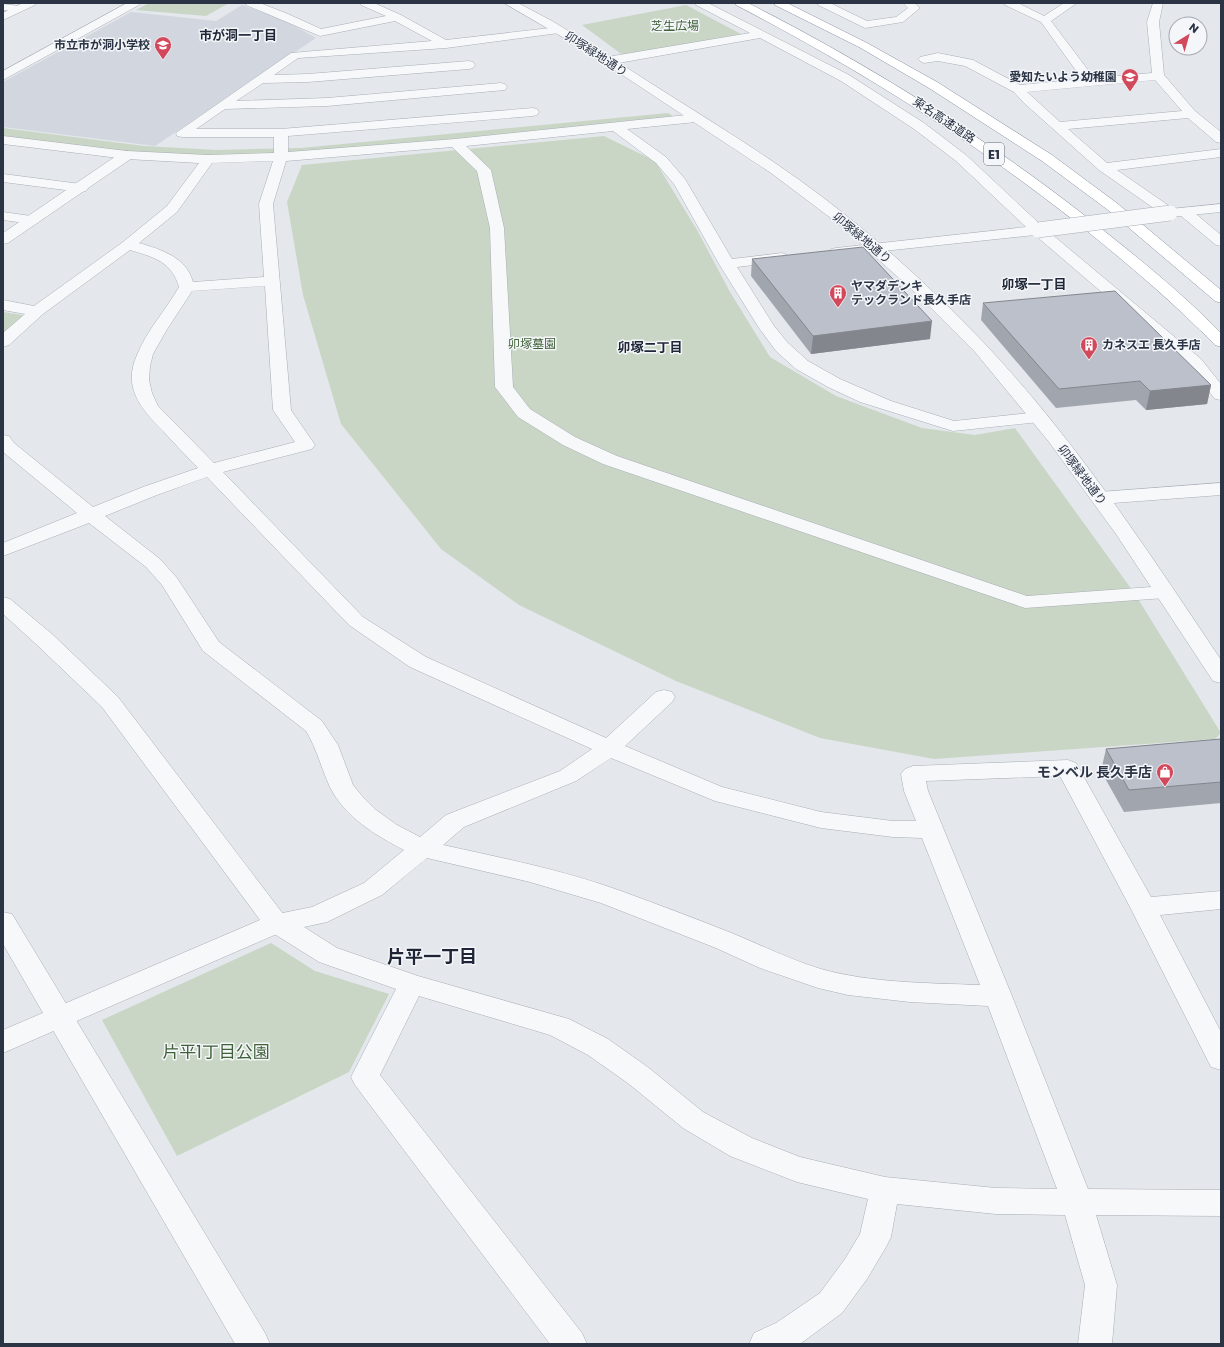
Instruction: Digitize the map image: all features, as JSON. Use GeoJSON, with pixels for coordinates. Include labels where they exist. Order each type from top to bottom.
{"type":"FeatureCollection","features":[{"type":"Feature","properties":{"kind":"highway","name":"東名高速道路"},"geometry":{"type":"LineString","coordinates":[[740,3],[830,49],[903,93],[1008,163],[1066,207],[1136,264],[1221,342]]}},
{"type":"Feature","properties":{"kind":"highway","name":"東名高速道路"},"geometry":{"type":"LineString","coordinates":[[779,3],[863,45],[933,85],[1041,154],[1113,207],[1221,298]]}},
{"type":"Feature","properties":{"kind":"street"},"geometry":{"type":"LineString","coordinates":[[3,17],[31,3]]}},
{"type":"Feature","properties":{"kind":"street"},"geometry":{"type":"LineString","coordinates":[[3,76],[134,3]]}},
{"type":"Feature","properties":{"kind":"street"},"geometry":{"type":"LineString","coordinates":[[250,3],[284,16],[320,33],[397,17]]}},
{"type":"Feature","properties":{"kind":"street"},"geometry":{"type":"LineString","coordinates":[[260,79],[308,78],[472,67],[444,44],[397,17],[366,3]]}},
{"type":"Feature","properties":{"kind":"street","name":"卯塚緑地通り"},"geometry":{"type":"LineString","coordinates":[[509,3],[559,30],[696,118],[812,196],[876,248],[951,319],[988,358],[1038,417],[1100,498],[1221,676]]}},
{"type":"Feature","properties":{"kind":"street"},"geometry":{"type":"LineString","coordinates":[[700,3],[845,78],[919,126],[983,177],[1038,230],[1195,363],[1221,394]]}},
{"type":"Feature","properties":{"kind":"street"},"geometry":{"type":"LineString","coordinates":[[822,3],[865,25],[899,20],[915,8],[908,3]]}},
{"type":"Feature","properties":{"kind":"street"},"geometry":{"type":"LineString","coordinates":[[1009,3],[1045,20],[1090,82]]}},
{"type":"Feature","properties":{"kind":"street"},"geometry":{"type":"LineString","coordinates":[[1045,20],[1072,3]]}},
{"type":"Feature","properties":{"kind":"street"},"geometry":{"type":"LineString","coordinates":[[1158,3],[1153,22],[1158,76],[1191,114],[1221,139]]}},
{"type":"Feature","properties":{"kind":"street"},"geometry":{"type":"LineString","coordinates":[[3,7],[20,9]]}},
{"type":"Feature","properties":{"kind":"street"},"geometry":{"type":"LineString","coordinates":[[522,104],[533,112],[281,133],[182,133],[295,55],[444,44],[559,30]]}},
{"type":"Feature","properties":{"kind":"street"},"geometry":{"type":"LineString","coordinates":[[607,61],[759,34]]}},
{"type":"Feature","properties":{"kind":"street"},"geometry":{"type":"LineString","coordinates":[[924,59],[938,57],[969,63],[1018,89],[1028,100],[1104,167],[1177,212],[1221,242]]}},
{"type":"Feature","properties":{"kind":"street"},"geometry":{"type":"LineString","coordinates":[[1018,89],[1158,76]]}},
{"type":"Feature","properties":{"kind":"street"},"geometry":{"type":"LineString","coordinates":[[488,78],[511,96]]}},
{"type":"Feature","properties":{"kind":"street"},"geometry":{"type":"LineString","coordinates":[[222,105],[264,106],[312,104],[501,87]]}},
{"type":"Feature","properties":{"kind":"street"},"geometry":{"type":"LineString","coordinates":[[1057,126],[1191,114]]}},
{"type":"Feature","properties":{"kind":"street"},"geometry":{"type":"LineString","coordinates":[[3,140],[127,156],[208,159],[281,157],[455,143],[696,118]]}},
{"type":"Feature","properties":{"kind":"street"},"geometry":{"type":"LineString","coordinates":[[616,127],[661,160],[680,182],[727,264],[767,328],[782,346],[802,365],[834,383],[885,406],[953,426],[1038,417]]}},
{"type":"Feature","properties":{"kind":"street"},"geometry":{"type":"LineString","coordinates":[[3,550],[150,491],[210,470],[306,444],[282,410],[266,204],[281,157],[281,133]]}},
{"type":"Feature","properties":{"kind":"street"},"geometry":{"type":"LineString","coordinates":[[455,143],[484,170],[497,228],[504,388],[524,413],[569,441],[610,460],[1025,602],[1165,592]]}},
{"type":"Feature","properties":{"kind":"street"},"geometry":{"type":"LineString","coordinates":[[1104,167],[1221,153]]}},
{"type":"Feature","properties":{"kind":"street"},"geometry":{"type":"LineString","coordinates":[[3,240],[127,156]]}},
{"type":"Feature","properties":{"kind":"street"},"geometry":{"type":"LineString","coordinates":[[3,342],[37,311],[128,245],[172,209],[208,159]]}},
{"type":"Feature","properties":{"kind":"street"},"geometry":{"type":"LineString","coordinates":[[3,178],[81,188]]}},
{"type":"Feature","properties":{"kind":"street"},"geometry":{"type":"LineString","coordinates":[[819,254],[1221,208]]}},
{"type":"Feature","properties":{"kind":"street"},"geometry":{"type":"LineString","coordinates":[[3,216],[33,220]]}},
{"type":"Feature","properties":{"kind":"street"},"geometry":{"type":"LineString","coordinates":[[128,245],[154,252],[168,258],[180,268],[185,276],[187,287],[178,304],[143,357],[140,376],[143,394],[150,408],[356,620],[418,662],[609,748],[715,793],[821,820],[893,829],[932,830]]}},
{"type":"Feature","properties":{"kind":"street"},"geometry":{"type":"LineString","coordinates":[[727,264],[796,257]]}},
{"type":"Feature","properties":{"kind":"street"},"geometry":{"type":"LineString","coordinates":[[187,287],[272,281]]}},
{"type":"Feature","properties":{"kind":"street"},"geometry":{"type":"LineString","coordinates":[[3,305],[37,311]]}},
{"type":"Feature","properties":{"kind":"street"},"geometry":{"type":"LineString","coordinates":[[3,440],[8,447],[91,515],[153,563],[170,582],[211,646],[314,726],[326,745],[342,787],[353,802],[367,816],[388,831],[421,848],[532,874],[610,897],[725,941],[769,961],[818,978],[848,985],[910,992],[998,996]]}},
{"type":"Feature","properties":{"kind":"street"},"geometry":{"type":"LineString","coordinates":[[1100,498],[1221,489]]}},
{"type":"Feature","properties":{"kind":"street"},"geometry":{"type":"LineString","coordinates":[[3,603],[44,639],[110,702],[277,923],[328,955],[412,984],[559,1027],[598,1047],[639,1076],[693,1120],[741,1147],[797,1170],[885,1190],[996,1201],[1221,1203]]}},
{"type":"Feature","properties":{"kind":"street"},"geometry":{"type":"LineString","coordinates":[[3,1042],[277,923],[318,915],[373,890],[421,848],[455,821],[568,776],[585,766],[609,748],[664,696]]}},
{"type":"Feature","properties":{"kind":"street"},"geometry":{"type":"LineString","coordinates":[[1095,1344],[1102,1285],[1078,1201],[916,791],[913,774],[1068,768],[1143,907],[1221,1058]]}},
{"type":"Feature","properties":{"kind":"street"},"geometry":{"type":"LineString","coordinates":[[1143,907],[1221,900]]}},
{"type":"Feature","properties":{"kind":"street"},"geometry":{"type":"LineString","coordinates":[[3,921],[253,1344]]}},
{"type":"Feature","properties":{"kind":"street"},"geometry":{"type":"LineString","coordinates":[[412,984],[365,1078],[570,1344]]}},
{"type":"Feature","properties":{"kind":"street"},"geometry":{"type":"LineString","coordinates":[[766,1344],[788,1334],[831,1303],[856,1269],[876,1236],[885,1190]]}},
{"type":"Feature","properties":{"kind":"shaded area","name":"市立市が洞小学校"},"geometry":{"type":"Polygon","coordinates":[[[242,5],[288,22],[316,38],[155,146],[3,127],[3,82],[131,12],[216,21],[242,5]]]}},
{"type":"Feature","properties":{"kind":"green space"},"geometry":{"type":"Polygon","coordinates":[[[149,3],[229,3],[206,16],[136,10],[149,3]]]}},
{"type":"Feature","properties":{"kind":"green space","name":"芝生広場"},"geometry":{"type":"Polygon","coordinates":[[[686,5],[741,34],[624,56],[582,25],[686,5]]]}},
{"type":"Feature","properties":{"kind":"green space"},"geometry":{"type":"Polygon","coordinates":[[[668,113],[676,118],[298,154],[212,157],[134,153],[3,136],[3,128],[144,146],[217,150],[301,148],[668,113]]]}},
{"type":"Feature","properties":{"kind":"green space","name":"卯塚墓園"},"geometry":{"type":"Polygon","coordinates":[[[604,136],[655,161],[697,230],[730,292],[770,357],[836,396],[922,428],[975,435],[1015,428],[1135,594],[1221,733],[1215,739],[934,759],[820,738],[676,681],[519,605],[441,549],[341,424],[303,295],[287,202],[302,165],[604,136]]]}},
{"type":"Feature","properties":{"kind":"green space"},"geometry":{"type":"Polygon","coordinates":[[[3,312],[28,316],[3,338],[3,312]]]}},
{"type":"Feature","properties":{"kind":"green space","name":"片平1丁目公園"},"geometry":{"type":"Polygon","coordinates":[[[271,943],[315,971],[389,994],[349,1072],[177,1156],[102,1020],[271,943]]]}},
{"type":"Feature","properties":{"kind":"building","name":"ヤマダデンキ テックランド長久手店"},"geometry":{"type":"Polygon","coordinates":[[[863,247],[932,321],[813,336],[752,259],[863,247]]]}},
{"type":"Feature","properties":{"kind":"building","name":"カネスエ 長久手店"},"geometry":{"type":"Polygon","coordinates":[[[1115,291],[1211,385],[1150,391],[1140,381],[1059,389],[983,303],[1115,291]]]}},
{"type":"Feature","properties":{"kind":"building"},"geometry":{"type":"Polygon","coordinates":[[[1221,739],[1221,782],[1129,790],[1106,749],[1221,739]]]}},
{"type":"Feature","properties":{"kind":"place","name":"市立市が洞小学校"},"geometry":{"type":"Point","coordinates":[163,60]}},
{"type":"Feature","properties":{"kind":"place","name":"愛知たいよう幼稚園"},"geometry":{"type":"Point","coordinates":[1130,92]}},
{"type":"Feature","properties":{"kind":"place","name":"ヤマダデンキ テックランド長久手店"},"geometry":{"type":"Point","coordinates":[838,308]}},
{"type":"Feature","properties":{"kind":"place","name":"カネスエ 長久手店"},"geometry":{"type":"Point","coordinates":[1089,360]}},
{"type":"Feature","properties":{"kind":"place","name":"モンベル 長久手店"},"geometry":{"type":"Point","coordinates":[1165,787]}},
{"type":"Feature","properties":{"kind":"district","name":"市が洞一丁目"},"geometry":{"type":"Point","coordinates":[238,35]}},
{"type":"Feature","properties":{"kind":"district","name":"卯塚一丁目"},"geometry":{"type":"Point","coordinates":[1034,284]}},
{"type":"Feature","properties":{"kind":"district","name":"卯塚二丁目"},"geometry":{"type":"Point","coordinates":[650,347]}},
{"type":"Feature","properties":{"kind":"district","name":"片平一丁目"},"geometry":{"type":"Point","coordinates":[432,957]}}]}
